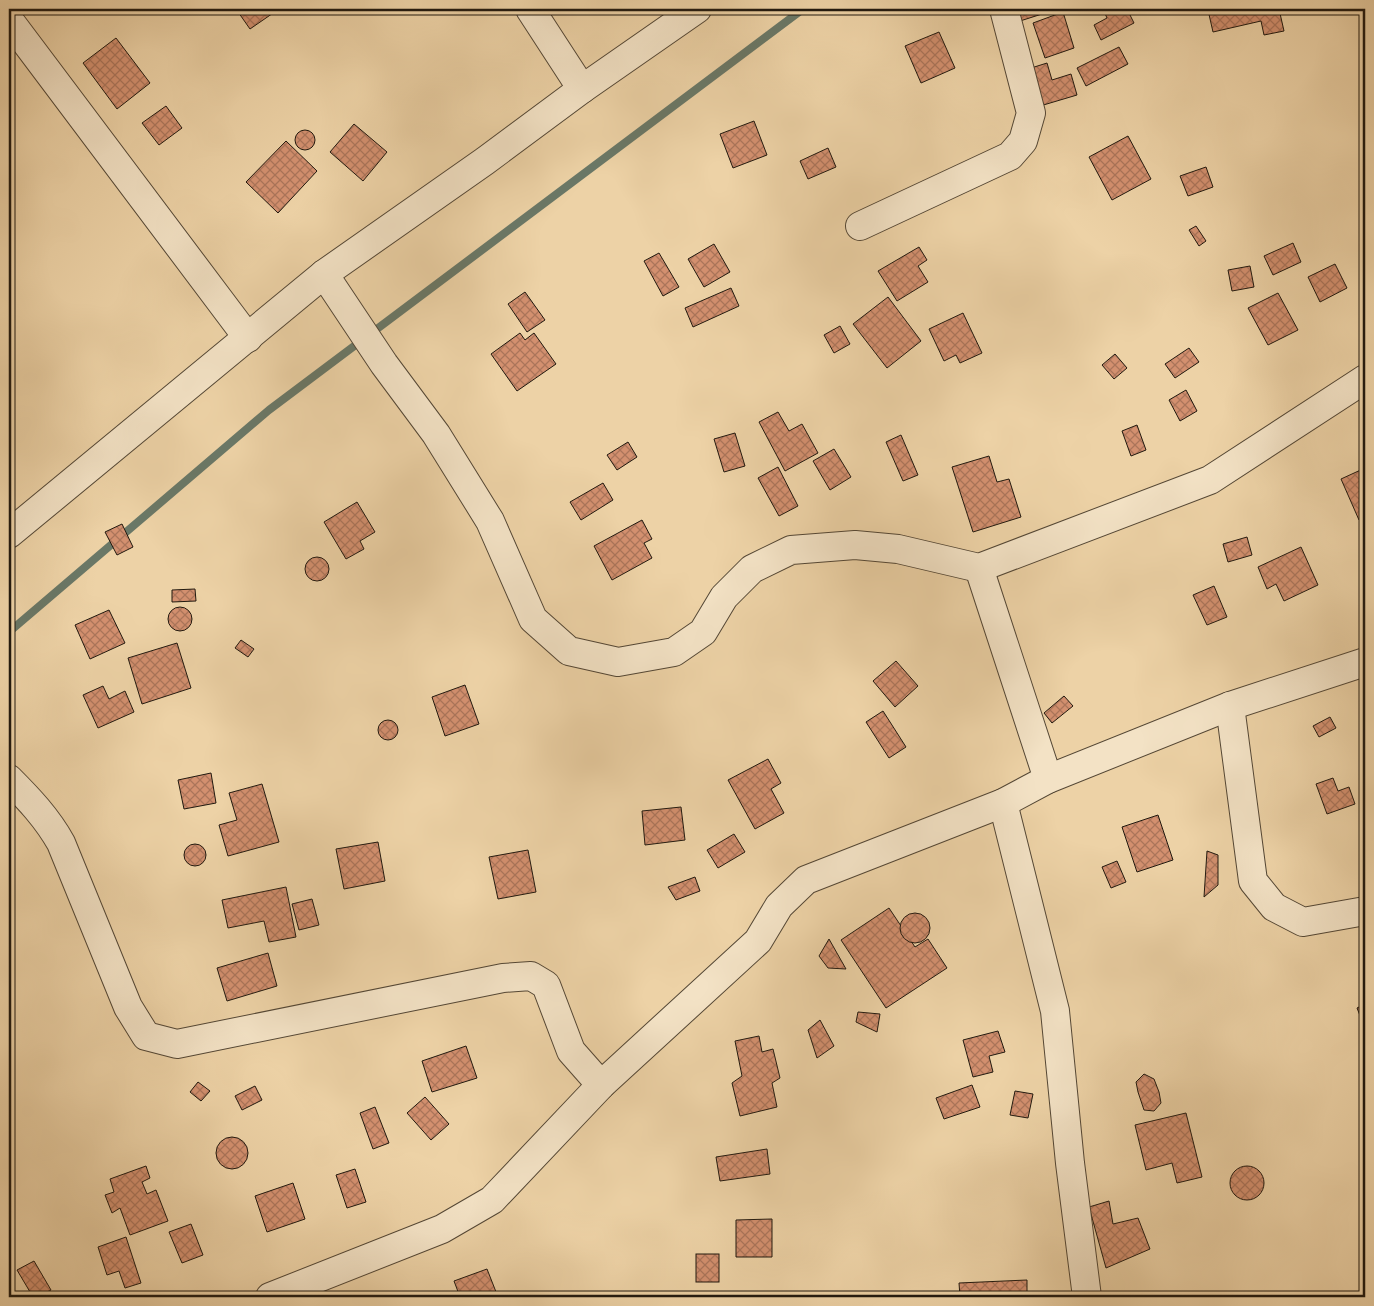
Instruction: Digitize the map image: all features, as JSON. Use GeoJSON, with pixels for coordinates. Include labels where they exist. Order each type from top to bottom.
{"type":"FeatureCollection","features":[{"type":"Feature","properties":{"kind":"street"},"geometry":{"type":"LineString","coordinates":[[530,9],[582,89]]}},
{"type":"Feature","properties":{"kind":"street"},"geometry":{"type":"LineString","coordinates":[[9,534],[324,274],[697,9]]}},
{"type":"Feature","properties":{"kind":"street"},"geometry":{"type":"LineString","coordinates":[[860,226],[1010,156],[1022,141],[1031,113],[1004,9]]}},
{"type":"Feature","properties":{"kind":"street"},"geometry":{"type":"LineString","coordinates":[[9,20],[248,338]]}},
{"type":"Feature","properties":{"kind":"street"},"geometry":{"type":"LineString","coordinates":[[324,274],[384,364],[436,434],[490,521],[533,619],[569,651],[618,662],[674,652],[703,632],[724,597],[752,569],[791,550],[855,545],[898,549],[979,568],[1210,480],[1365,378]]}},
{"type":"Feature","properties":{"kind":"street"},"geometry":{"type":"LineString","coordinates":[[979,568],[1048,779]]}},
{"type":"Feature","properties":{"kind":"street"},"geometry":{"type":"LineString","coordinates":[[270,1297],[442,1229],[492,1200],[601,1085],[758,941],[779,906],[806,880],[1003,803],[1048,779],[1230,706],[1365,662]]}},
{"type":"Feature","properties":{"kind":"street"},"geometry":{"type":"LineString","coordinates":[[1230,706],[1253,881],[1274,906],[1303,922],[1365,911]]}},
{"type":"Feature","properties":{"kind":"street"},"geometry":{"type":"LineString","coordinates":[[9,779],[51,826],[60,843],[128,1007],[146,1036],[177,1044],[503,978],[531,976],[546,985],[571,1051],[601,1085]]}},
{"type":"Feature","properties":{"kind":"street"},"geometry":{"type":"LineString","coordinates":[[1003,803],[1055,1011],[1070,1163],[1087,1297]]}},
{"type":"Feature","properties":{"kind":"building"},"geometry":{"type":"Polygon","coordinates":[[[236,9],[279,9],[250,29],[236,9]]]}},
{"type":"Feature","properties":{"kind":"building"},"geometry":{"type":"Polygon","coordinates":[[[1017,9],[1041,9],[1042,14],[1020,21],[1017,9]]]}},
{"type":"Feature","properties":{"kind":"building"},"geometry":{"type":"Polygon","coordinates":[[[1103,9],[1127,9],[1134,23],[1101,40],[1094,25],[1107,18],[1103,9]]]}},
{"type":"Feature","properties":{"kind":"building"},"geometry":{"type":"Polygon","coordinates":[[[1279,9],[1284,31],[1264,35],[1261,21],[1213,32],[1208,10],[1279,9]]]}},
{"type":"Feature","properties":{"kind":"building"},"geometry":{"type":"Polygon","coordinates":[[[1063,12],[1074,48],[1045,58],[1033,23],[1063,12]]]}},
{"type":"Feature","properties":{"kind":"building"},"geometry":{"type":"Polygon","coordinates":[[[939,32],[955,68],[921,83],[905,46],[939,32]]]}},
{"type":"Feature","properties":{"kind":"building"},"geometry":{"type":"Polygon","coordinates":[[[116,38],[150,83],[117,109],[83,63],[116,38]]]}},
{"type":"Feature","properties":{"kind":"building"},"geometry":{"type":"Polygon","coordinates":[[[1119,47],[1128,64],[1086,86],[1077,68],[1119,47]]]}},
{"type":"Feature","properties":{"kind":"building"},"geometry":{"type":"Polygon","coordinates":[[[1047,63],[1052,80],[1071,74],[1077,95],[1040,106],[1028,69],[1047,63]]]}},
{"type":"Feature","properties":{"kind":"building"},"geometry":{"type":"Polygon","coordinates":[[[166,106],[182,128],[159,145],[142,123],[166,106]]]}},
{"type":"Feature","properties":{"kind":"building"},"geometry":{"type":"Polygon","coordinates":[[[754,121],[767,155],[733,168],[720,134],[754,121]]]}},
{"type":"Feature","properties":{"kind":"building"},"geometry":{"type":"Polygon","coordinates":[[[354,124],[387,152],[363,181],[330,152],[354,124]]]}},
{"type":"Feature","properties":{"kind":"building"},"geometry":{"type":"Polygon","coordinates":[[[301,130],[309,130],[315,136],[315,144],[309,150],[301,150],[295,144],[295,136],[301,130]]]}},
{"type":"Feature","properties":{"kind":"building"},"geometry":{"type":"Polygon","coordinates":[[[1128,136],[1151,179],[1112,200],[1089,157],[1128,136]]]}},
{"type":"Feature","properties":{"kind":"building"},"geometry":{"type":"Polygon","coordinates":[[[286,141],[317,171],[278,213],[246,182],[286,141]]]}},
{"type":"Feature","properties":{"kind":"building"},"geometry":{"type":"Polygon","coordinates":[[[828,148],[836,167],[808,179],[800,161],[828,148]]]}},
{"type":"Feature","properties":{"kind":"building"},"geometry":{"type":"Polygon","coordinates":[[[1206,167],[1213,187],[1188,196],[1180,176],[1206,167]]]}},
{"type":"Feature","properties":{"kind":"building"},"geometry":{"type":"Polygon","coordinates":[[[1196,226],[1206,241],[1199,246],[1189,230],[1196,226]]]}},
{"type":"Feature","properties":{"kind":"building"},"geometry":{"type":"Polygon","coordinates":[[[1293,243],[1301,262],[1273,275],[1264,256],[1293,243]]]}},
{"type":"Feature","properties":{"kind":"building"},"geometry":{"type":"Polygon","coordinates":[[[714,244],[730,272],[704,287],[688,259],[714,244]]]}},
{"type":"Feature","properties":{"kind":"building"},"geometry":{"type":"Polygon","coordinates":[[[919,247],[927,260],[918,266],[928,282],[897,301],[878,271],[919,247]]]}},
{"type":"Feature","properties":{"kind":"building"},"geometry":{"type":"Polygon","coordinates":[[[659,253],[679,287],[663,296],[644,261],[659,253]]]}},
{"type":"Feature","properties":{"kind":"building"},"geometry":{"type":"Polygon","coordinates":[[[1335,264],[1347,288],[1320,302],[1308,277],[1335,264]]]}},
{"type":"Feature","properties":{"kind":"building"},"geometry":{"type":"Polygon","coordinates":[[[1250,266],[1254,287],[1232,291],[1228,270],[1250,266]]]}},
{"type":"Feature","properties":{"kind":"building"},"geometry":{"type":"Polygon","coordinates":[[[731,288],[739,306],[693,327],[685,308],[731,288]]]}},
{"type":"Feature","properties":{"kind":"building"},"geometry":{"type":"Polygon","coordinates":[[[525,292],[545,320],[527,332],[508,304],[525,292]]]}},
{"type":"Feature","properties":{"kind":"building"},"geometry":{"type":"Polygon","coordinates":[[[1278,293],[1298,330],[1268,345],[1248,308],[1278,293]]]}},
{"type":"Feature","properties":{"kind":"building"},"geometry":{"type":"Polygon","coordinates":[[[888,297],[921,341],[887,368],[853,324],[888,297]]]}},
{"type":"Feature","properties":{"kind":"building"},"geometry":{"type":"Polygon","coordinates":[[[963,313],[982,353],[960,363],[956,355],[944,361],[929,329],[963,313]]]}},
{"type":"Feature","properties":{"kind":"building"},"geometry":{"type":"Polygon","coordinates":[[[840,326],[850,344],[834,353],[824,335],[840,326]]]}},
{"type":"Feature","properties":{"kind":"building"},"geometry":{"type":"Polygon","coordinates":[[[520,333],[525,340],[534,333],[556,364],[517,391],[491,354],[520,333]]]}},
{"type":"Feature","properties":{"kind":"building"},"geometry":{"type":"Polygon","coordinates":[[[1189,348],[1199,362],[1175,378],[1165,364],[1189,348]]]}},
{"type":"Feature","properties":{"kind":"building"},"geometry":{"type":"Polygon","coordinates":[[[1115,354],[1127,368],[1114,379],[1102,365],[1115,354]]]}},
{"type":"Feature","properties":{"kind":"building"},"geometry":{"type":"Polygon","coordinates":[[[1186,390],[1197,411],[1180,421],[1169,400],[1186,390]]]}},
{"type":"Feature","properties":{"kind":"building"},"geometry":{"type":"Polygon","coordinates":[[[778,412],[789,431],[802,424],[818,453],[785,471],[759,422],[778,412]]]}},
{"type":"Feature","properties":{"kind":"building"},"geometry":{"type":"Polygon","coordinates":[[[1137,425],[1146,450],[1131,456],[1122,431],[1137,425]]]}},
{"type":"Feature","properties":{"kind":"building"},"geometry":{"type":"Polygon","coordinates":[[[735,433],[745,466],[724,472],[714,439],[735,433]]]}},
{"type":"Feature","properties":{"kind":"building"},"geometry":{"type":"Polygon","coordinates":[[[901,435],[918,475],[903,481],[886,442],[901,435]]]}},
{"type":"Feature","properties":{"kind":"building"},"geometry":{"type":"Polygon","coordinates":[[[628,442],[637,457],[617,470],[607,455],[628,442]]]}},
{"type":"Feature","properties":{"kind":"building"},"geometry":{"type":"Polygon","coordinates":[[[834,449],[851,477],[830,490],[813,461],[834,449]]]}},
{"type":"Feature","properties":{"kind":"building"},"geometry":{"type":"Polygon","coordinates":[[[989,456],[997,482],[1009,479],[1021,517],[973,532],[952,467],[989,456]]]}},
{"type":"Feature","properties":{"kind":"building"},"geometry":{"type":"Polygon","coordinates":[[[778,467],[798,506],[779,516],[758,478],[778,467]]]}},
{"type":"Feature","properties":{"kind":"building"},"geometry":{"type":"Polygon","coordinates":[[[1365,468],[1365,518],[1359,520],[1341,479],[1365,468]]]}},
{"type":"Feature","properties":{"kind":"building"},"geometry":{"type":"Polygon","coordinates":[[[603,483],[613,500],[581,520],[570,502],[603,483]]]}},
{"type":"Feature","properties":{"kind":"building"},"geometry":{"type":"Polygon","coordinates":[[[357,502],[375,532],[360,541],[364,549],[346,559],[324,522],[357,502]]]}},
{"type":"Feature","properties":{"kind":"building"},"geometry":{"type":"Polygon","coordinates":[[[642,520],[652,539],[644,543],[652,558],[612,580],[594,546],[642,520]]]}},
{"type":"Feature","properties":{"kind":"building"},"geometry":{"type":"Polygon","coordinates":[[[122,524],[133,547],[117,555],[105,532],[122,524]]]}},
{"type":"Feature","properties":{"kind":"building"},"geometry":{"type":"Polygon","coordinates":[[[1247,537],[1252,555],[1228,562],[1223,544],[1247,537]]]}},
{"type":"Feature","properties":{"kind":"building"},"geometry":{"type":"Polygon","coordinates":[[[1301,547],[1318,585],[1284,601],[1276,584],[1267,589],[1258,567],[1301,547]]]}},
{"type":"Feature","properties":{"kind":"building"},"geometry":{"type":"Polygon","coordinates":[[[317,557],[326,560],[329,569],[326,578],[317,581],[308,578],[305,569],[308,560],[317,557]]]}},
{"type":"Feature","properties":{"kind":"building"},"geometry":{"type":"Polygon","coordinates":[[[1214,586],[1227,617],[1207,625],[1193,595],[1214,586]]]}},
{"type":"Feature","properties":{"kind":"building"},"geometry":{"type":"Polygon","coordinates":[[[195,589],[196,601],[172,602],[172,590],[195,589]]]}},
{"type":"Feature","properties":{"kind":"building"},"geometry":{"type":"Polygon","coordinates":[[[180,607],[188,611],[192,619],[188,627],[180,631],[172,627],[168,619],[172,611],[180,607]]]}},
{"type":"Feature","properties":{"kind":"building"},"geometry":{"type":"Polygon","coordinates":[[[109,610],[125,643],[90,659],[75,625],[109,610]]]}},
{"type":"Feature","properties":{"kind":"building"},"geometry":{"type":"Polygon","coordinates":[[[241,640],[254,649],[248,657],[235,648],[241,640]]]}},
{"type":"Feature","properties":{"kind":"building"},"geometry":{"type":"Polygon","coordinates":[[[177,643],[191,688],[142,704],[128,658],[177,643]]]}},
{"type":"Feature","properties":{"kind":"building"},"geometry":{"type":"Polygon","coordinates":[[[896,661],[918,686],[895,707],[873,681],[896,661]]]}},
{"type":"Feature","properties":{"kind":"building"},"geometry":{"type":"Polygon","coordinates":[[[465,685],[479,724],[445,736],[432,697],[465,685]]]}},
{"type":"Feature","properties":{"kind":"building"},"geometry":{"type":"Polygon","coordinates":[[[103,686],[109,699],[125,691],[134,712],[98,728],[83,695],[103,686]]]}},
{"type":"Feature","properties":{"kind":"building"},"geometry":{"type":"Polygon","coordinates":[[[1064,696],[1073,706],[1052,723],[1044,713],[1064,696]]]}},
{"type":"Feature","properties":{"kind":"building"},"geometry":{"type":"Polygon","coordinates":[[[883,711],[906,747],[889,758],[866,722],[883,711]]]}},
{"type":"Feature","properties":{"kind":"building"},"geometry":{"type":"Polygon","coordinates":[[[1330,717],[1336,728],[1319,737],[1313,726],[1330,717]]]}},
{"type":"Feature","properties":{"kind":"building"},"geometry":{"type":"Polygon","coordinates":[[[388,720],[395,723],[398,730],[395,737],[388,740],[381,737],[378,730],[381,723],[388,720]]]}},
{"type":"Feature","properties":{"kind":"building"},"geometry":{"type":"Polygon","coordinates":[[[768,759],[781,783],[771,789],[784,813],[755,829],[728,780],[768,759]]]}},
{"type":"Feature","properties":{"kind":"building"},"geometry":{"type":"Polygon","coordinates":[[[211,773],[216,803],[184,809],[178,780],[211,773]]]}},
{"type":"Feature","properties":{"kind":"building"},"geometry":{"type":"Polygon","coordinates":[[[1333,778],[1338,791],[1349,787],[1355,804],[1327,814],[1316,784],[1333,778]]]}},
{"type":"Feature","properties":{"kind":"building"},"geometry":{"type":"Polygon","coordinates":[[[262,784],[279,842],[228,856],[219,825],[237,820],[229,793],[262,784]]]}},
{"type":"Feature","properties":{"kind":"building"},"geometry":{"type":"Polygon","coordinates":[[[681,807],[685,840],[645,845],[642,811],[681,807]]]}},
{"type":"Feature","properties":{"kind":"building"},"geometry":{"type":"Polygon","coordinates":[[[1158,815],[1173,860],[1137,872],[1122,827],[1158,815]]]}},
{"type":"Feature","properties":{"kind":"building"},"geometry":{"type":"Polygon","coordinates":[[[734,834],[745,852],[718,868],[707,850],[734,834]]]}},
{"type":"Feature","properties":{"kind":"building"},"geometry":{"type":"Polygon","coordinates":[[[378,842],[385,881],[344,889],[336,849],[378,842]]]}},
{"type":"Feature","properties":{"kind":"building"},"geometry":{"type":"Polygon","coordinates":[[[195,844],[203,847],[206,855],[203,863],[195,866],[187,863],[184,855],[187,847],[195,844]]]}},
{"type":"Feature","properties":{"kind":"building"},"geometry":{"type":"Polygon","coordinates":[[[528,850],[536,892],[498,899],[489,857],[528,850]]]}},
{"type":"Feature","properties":{"kind":"building"},"geometry":{"type":"Polygon","coordinates":[[[1207,851],[1218,855],[1218,885],[1204,897],[1207,851]]]}},
{"type":"Feature","properties":{"kind":"building"},"geometry":{"type":"Polygon","coordinates":[[[1117,861],[1126,882],[1111,888],[1102,867],[1117,861]]]}},
{"type":"Feature","properties":{"kind":"building"},"geometry":{"type":"Polygon","coordinates":[[[695,877],[700,891],[676,900],[668,887],[695,877]]]}},
{"type":"Feature","properties":{"kind":"building"},"geometry":{"type":"Polygon","coordinates":[[[286,887],[296,937],[269,942],[264,921],[228,928],[222,900],[286,887]]]}},
{"type":"Feature","properties":{"kind":"building"},"geometry":{"type":"Polygon","coordinates":[[[312,899],[319,925],[299,930],[292,904],[312,899]]]}},
{"type":"Feature","properties":{"kind":"building"},"geometry":{"type":"Polygon","coordinates":[[[889,908],[915,947],[928,939],[947,968],[886,1008],[841,940],[889,908]]]}},
{"type":"Feature","properties":{"kind":"building"},"geometry":{"type":"Polygon","coordinates":[[[915,913],[926,917],[930,928],[926,939],[915,943],[904,939],[900,928],[904,917],[915,913]]]}},
{"type":"Feature","properties":{"kind":"building"},"geometry":{"type":"Polygon","coordinates":[[[829,939],[846,969],[828,968],[819,956],[829,939]]]}},
{"type":"Feature","properties":{"kind":"building"},"geometry":{"type":"Polygon","coordinates":[[[268,953],[277,986],[227,1001],[217,968],[268,953]]]}},
{"type":"Feature","properties":{"kind":"building"},"geometry":{"type":"Polygon","coordinates":[[[1365,1004],[1365,1028],[1357,1008],[1365,1004]]]}},
{"type":"Feature","properties":{"kind":"building"},"geometry":{"type":"Polygon","coordinates":[[[858,1012],[880,1014],[877,1032],[856,1022],[858,1012]]]}},
{"type":"Feature","properties":{"kind":"building"},"geometry":{"type":"Polygon","coordinates":[[[820,1020],[834,1046],[817,1058],[808,1030],[820,1020]]]}},
{"type":"Feature","properties":{"kind":"building"},"geometry":{"type":"Polygon","coordinates":[[[998,1031],[1005,1052],[989,1056],[993,1072],[973,1077],[963,1040],[998,1031]]]}},
{"type":"Feature","properties":{"kind":"building"},"geometry":{"type":"Polygon","coordinates":[[[759,1036],[762,1052],[773,1049],[780,1078],[772,1083],[777,1107],[740,1116],[732,1083],[742,1076],[735,1041],[759,1036]]]}},
{"type":"Feature","properties":{"kind":"building"},"geometry":{"type":"Polygon","coordinates":[[[466,1046],[477,1078],[432,1092],[422,1061],[466,1046]]]}},
{"type":"Feature","properties":{"kind":"building"},"geometry":{"type":"Polygon","coordinates":[[[1144,1074],[1154,1079],[1159,1092],[1161,1103],[1154,1111],[1144,1110],[1138,1092],[1136,1082],[1144,1074]]]}},
{"type":"Feature","properties":{"kind":"building"},"geometry":{"type":"Polygon","coordinates":[[[198,1082],[210,1091],[201,1101],[190,1092],[198,1082]]]}},
{"type":"Feature","properties":{"kind":"building"},"geometry":{"type":"Polygon","coordinates":[[[972,1085],[980,1107],[944,1119],[936,1098],[972,1085]]]}},
{"type":"Feature","properties":{"kind":"building"},"geometry":{"type":"Polygon","coordinates":[[[255,1086],[262,1100],[242,1110],[235,1096],[255,1086]]]}},
{"type":"Feature","properties":{"kind":"building"},"geometry":{"type":"Polygon","coordinates":[[[1015,1091],[1033,1094],[1028,1118],[1010,1115],[1015,1091]]]}},
{"type":"Feature","properties":{"kind":"building"},"geometry":{"type":"Polygon","coordinates":[[[425,1097],[449,1124],[431,1140],[407,1113],[425,1097]]]}},
{"type":"Feature","properties":{"kind":"building"},"geometry":{"type":"Polygon","coordinates":[[[375,1107],[389,1143],[373,1149],[360,1113],[375,1107]]]}},
{"type":"Feature","properties":{"kind":"building"},"geometry":{"type":"Polygon","coordinates":[[[1186,1113],[1202,1177],[1177,1183],[1172,1163],[1146,1170],[1135,1125],[1186,1113]]]}},
{"type":"Feature","properties":{"kind":"building"},"geometry":{"type":"Polygon","coordinates":[[[232,1137],[238,1138],[243,1142],[247,1147],[247,1159],[243,1164],[238,1168],[232,1169],[226,1168],[221,1164],[217,1159],[216,1153],[217,1147],[221,1142],[226,1138],[232,1137]]]}},
{"type":"Feature","properties":{"kind":"building"},"geometry":{"type":"Polygon","coordinates":[[[767,1149],[770,1174],[720,1181],[716,1157],[767,1149]]]}},
{"type":"Feature","properties":{"kind":"building"},"geometry":{"type":"Polygon","coordinates":[[[146,1166],[150,1178],[142,1182],[147,1194],[156,1190],[168,1221],[130,1235],[120,1208],[112,1213],[105,1195],[114,1192],[110,1179],[146,1166]]]}},
{"type":"Feature","properties":{"kind":"building"},"geometry":{"type":"Polygon","coordinates":[[[1247,1166],[1254,1167],[1259,1171],[1263,1176],[1263,1190],[1259,1195],[1254,1199],[1247,1200],[1240,1199],[1235,1195],[1231,1190],[1230,1183],[1231,1176],[1235,1171],[1240,1167],[1247,1166]]]}},
{"type":"Feature","properties":{"kind":"building"},"geometry":{"type":"Polygon","coordinates":[[[355,1169],[366,1202],[347,1208],[336,1175],[355,1169]]]}},
{"type":"Feature","properties":{"kind":"building"},"geometry":{"type":"Polygon","coordinates":[[[293,1183],[305,1219],[267,1232],[255,1196],[293,1183]]]}},
{"type":"Feature","properties":{"kind":"building"},"geometry":{"type":"Polygon","coordinates":[[[1109,1201],[1113,1224],[1138,1218],[1150,1249],[1106,1268],[1089,1207],[1109,1201]]]}},
{"type":"Feature","properties":{"kind":"building"},"geometry":{"type":"Polygon","coordinates":[[[1365,1215],[1365,1235],[1361,1225],[1365,1215]]]}},
{"type":"Feature","properties":{"kind":"building"},"geometry":{"type":"Polygon","coordinates":[[[772,1219],[772,1257],[736,1257],[736,1220],[772,1219]]]}},
{"type":"Feature","properties":{"kind":"building"},"geometry":{"type":"Polygon","coordinates":[[[191,1224],[203,1255],[182,1263],[169,1232],[191,1224]]]}},
{"type":"Feature","properties":{"kind":"building"},"geometry":{"type":"Polygon","coordinates":[[[126,1237],[141,1283],[125,1288],[119,1271],[107,1275],[98,1247],[126,1237]]]}},
{"type":"Feature","properties":{"kind":"building"},"geometry":{"type":"Polygon","coordinates":[[[9,1238],[13,1261],[9,1262],[9,1238]]]}},
{"type":"Feature","properties":{"kind":"building"},"geometry":{"type":"Polygon","coordinates":[[[696,1254],[719,1254],[719,1282],[696,1282],[696,1254]]]}},
{"type":"Feature","properties":{"kind":"building"},"geometry":{"type":"Polygon","coordinates":[[[34,1261],[51,1290],[37,1297],[33,1297],[17,1270],[34,1261]]]}},
{"type":"Feature","properties":{"kind":"building"},"geometry":{"type":"Polygon","coordinates":[[[487,1269],[498,1297],[460,1297],[454,1281],[487,1269]]]}},
{"type":"Feature","properties":{"kind":"building"},"geometry":{"type":"Polygon","coordinates":[[[1027,1280],[1027,1297],[960,1297],[959,1283],[1027,1280]]]}},
{"type":"Feature","properties":{"kind":"building"},"geometry":{"type":"Polygon","coordinates":[[[719,1295],[750,1295],[750,1297],[719,1297],[719,1295]]]}},
{"type":"Feature","properties":{"kind":"waterway"},"geometry":{"type":"LineString","coordinates":[[9,632],[269,410],[803,9]]}}]}
